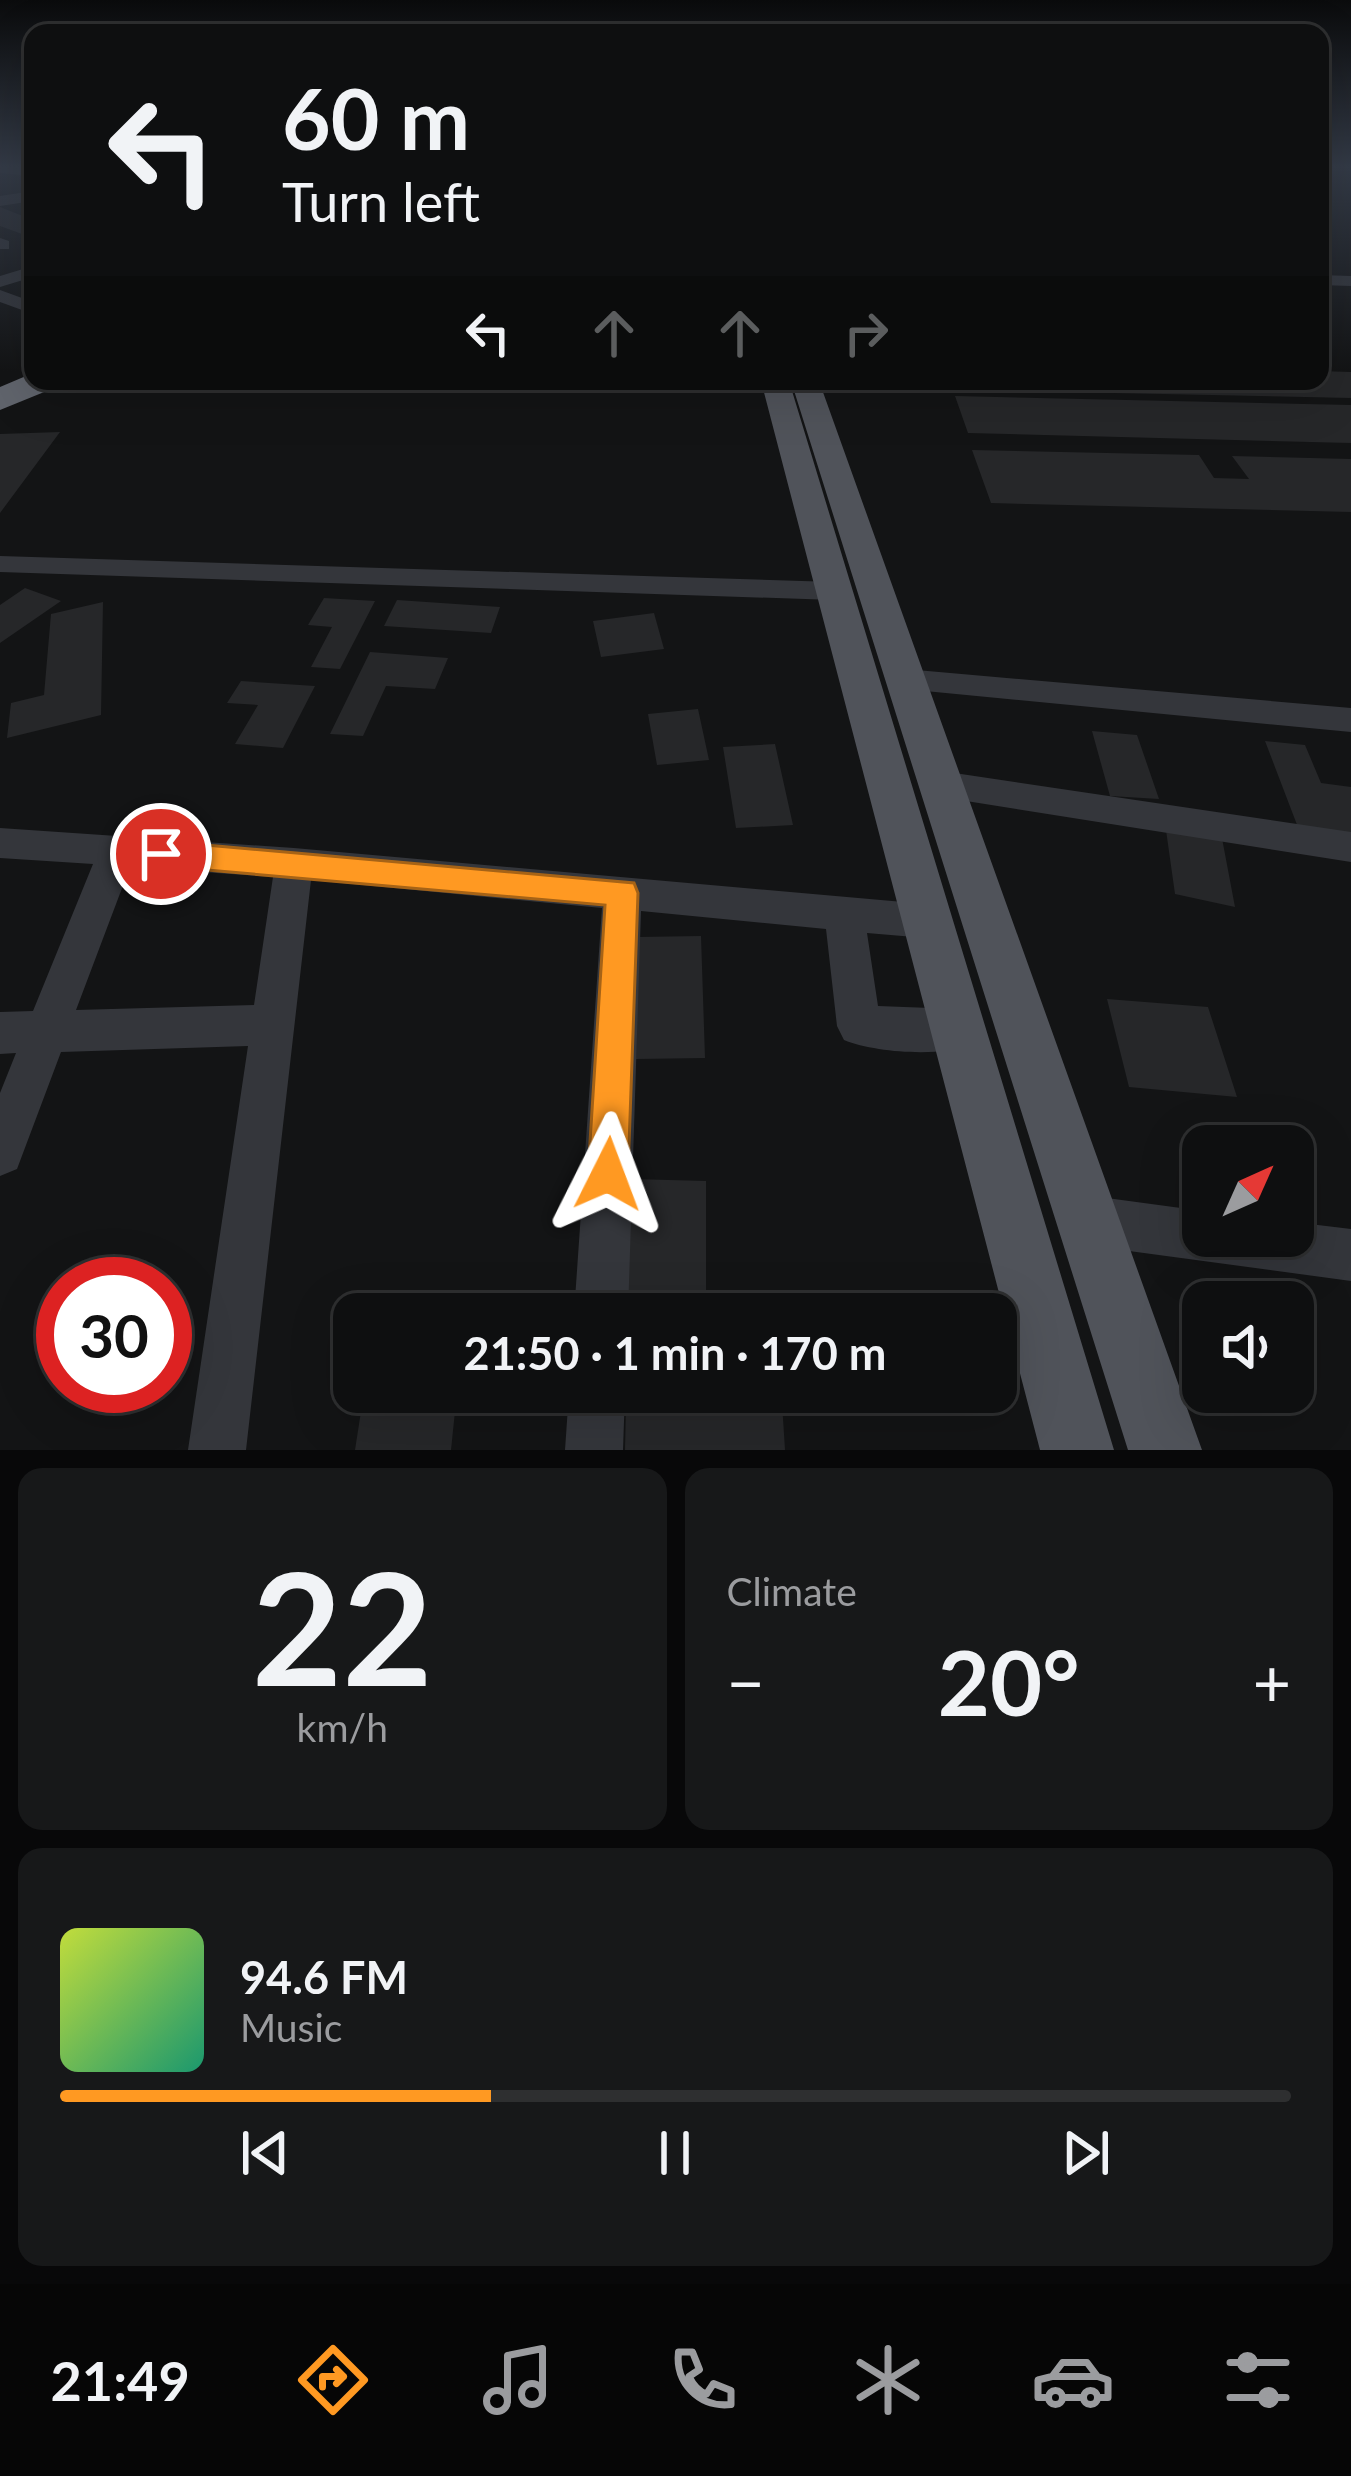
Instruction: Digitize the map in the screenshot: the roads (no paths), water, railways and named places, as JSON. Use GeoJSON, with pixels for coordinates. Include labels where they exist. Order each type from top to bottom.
{"type":"FeatureCollection","features":[{"type":"Feature","properties":{"kind":"main road"},"geometry":{"type":"LineString","coordinates":[[778,390],[1077,1450]]}},
{"type":"Feature","properties":{"kind":"main road"},"geometry":{"type":"LineString","coordinates":[[808,390],[1165,1450]]}},
{"type":"Feature","properties":{"kind":"main road"},"geometry":{"type":"LineString","coordinates":[[899,827],[947,803]]}},
{"type":"Feature","properties":{"kind":"street"},"geometry":{"type":"LineString","coordinates":[[0,584],[14,564],[834,591]]}},
{"type":"Feature","properties":{"kind":"street"},"geometry":{"type":"LineString","coordinates":[[905,680],[1351,720]]}},
{"type":"Feature","properties":{"kind":"street"},"geometry":{"type":"LineString","coordinates":[[947,803],[1351,848]]}},
{"type":"Feature","properties":{"kind":"street"},"geometry":{"type":"LineString","coordinates":[[0,843],[294,863],[926,921]]}},
{"type":"Feature","properties":{"kind":"street"},"geometry":{"type":"LineString","coordinates":[[0,1153],[117,851]]}},
{"type":"Feature","properties":{"kind":"street"},"geometry":{"type":"LineString","coordinates":[[217,1450],[294,863]]}},
{"type":"Feature","properties":{"kind":"street"},"geometry":{"type":"LineString","coordinates":[[602,1293],[622,893]]}},
{"type":"Feature","properties":{"kind":"street"},"geometry":{"type":"LineString","coordinates":[[844,913],[859,1026],[957,1030]]}},
{"type":"Feature","properties":{"kind":"street"},"geometry":{"type":"LineString","coordinates":[[0,1033],[273,1025]]}},
{"type":"Feature","properties":{"kind":"street"},"geometry":{"type":"LineString","coordinates":[[1091,1221],[1182,1233]]}},
{"type":"Feature","properties":{"kind":"street"},"geometry":{"type":"LineString","coordinates":[[1314,1250],[1351,1255]]}},
{"type":"Feature","properties":{"kind":"street"},"geometry":{"type":"LineString","coordinates":[[594,1450],[596,1413]]}}]}
